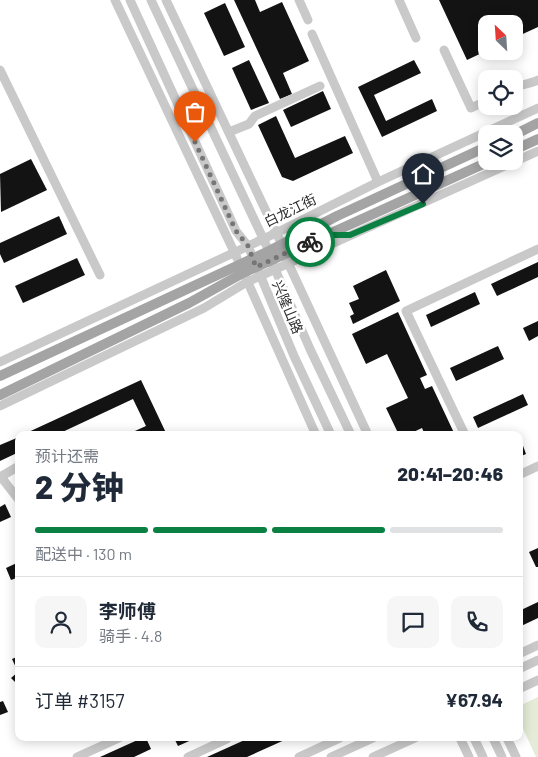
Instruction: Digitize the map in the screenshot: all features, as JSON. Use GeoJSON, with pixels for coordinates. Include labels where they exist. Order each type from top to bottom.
{"type":"FeatureCollection","features":[{"type":"Feature","properties":{"kind":"main road"},"geometry":{"type":"LineString","coordinates":[[523,130],[538,123]]}},
{"type":"Feature","properties":{"kind":"main road"},"geometry":{"type":"LineString","coordinates":[[523,146],[538,139]]}},
{"type":"Feature","properties":{"kind":"main road","name":"白龙江街"},"geometry":{"type":"LineString","coordinates":[[285,254],[337,216],[478,151]]}},
{"type":"Feature","properties":{"kind":"main road","name":"白龙江街"},"geometry":{"type":"LineString","coordinates":[[0,395],[190,303],[243,273],[478,167]]}},
{"type":"Feature","properties":{"kind":"main road","name":"白龙江街"},"geometry":{"type":"LineString","coordinates":[[0,376],[203,281],[243,273]]}},
{"type":"Feature","properties":{"kind":"street"},"geometry":{"type":"LineString","coordinates":[[115,0],[234,252],[314,431]]}},
{"type":"Feature","properties":{"kind":"street","name":"兴隆山路"},"geometry":{"type":"LineString","coordinates":[[130,0],[236,231],[248,246],[294,356],[329,431]]}},
{"type":"Feature","properties":{"kind":"street","name":"兴隆山路"},"geometry":{"type":"LineString","coordinates":[[151,0],[263,238],[310,349],[349,431]]}},
{"type":"Feature","properties":{"kind":"street"},"geometry":{"type":"LineString","coordinates":[[166,0],[276,232],[366,431]]}},
{"type":"Feature","properties":{"kind":"street"},"geometry":{"type":"LineString","coordinates":[[299,0],[308,20]]}},
{"type":"Feature","properties":{"kind":"street"},"geometry":{"type":"LineString","coordinates":[[399,0],[416,38]]}},
{"type":"Feature","properties":{"kind":"street"},"geometry":{"type":"LineString","coordinates":[[312,34],[378,182]]}},
{"type":"Feature","properties":{"kind":"street"},"geometry":{"type":"LineString","coordinates":[[444,50],[471,108],[478,105]]}},
{"type":"Feature","properties":{"kind":"street"},"geometry":{"type":"LineString","coordinates":[[0,70],[100,275]]}},
{"type":"Feature","properties":{"kind":"street"},"geometry":{"type":"LineString","coordinates":[[523,85],[538,80]]}},
{"type":"Feature","properties":{"kind":"street"},"geometry":{"type":"LineString","coordinates":[[229,132],[249,124],[255,116],[320,86]]}},
{"type":"Feature","properties":{"kind":"street","name":"白龙江街"},"geometry":{"type":"LineString","coordinates":[[0,362],[538,108]]}},
{"type":"Feature","properties":{"kind":"street","name":"白龙江街"},"geometry":{"type":"LineString","coordinates":[[285,254],[350,235],[423,204],[538,150]]}},
{"type":"Feature","properties":{"kind":"street"},"geometry":{"type":"LineString","coordinates":[[423,204],[434,187]]}},
{"type":"Feature","properties":{"kind":"street"},"geometry":{"type":"LineString","coordinates":[[312,215],[337,216]]}},
{"type":"Feature","properties":{"kind":"street"},"geometry":{"type":"LineString","coordinates":[[327,235],[350,235]]}},
{"type":"Feature","properties":{"kind":"street"},"geometry":{"type":"LineString","coordinates":[[463,431],[406,311],[538,249]]}},
{"type":"Feature","properties":{"kind":"street"},"geometry":{"type":"LineString","coordinates":[[0,406],[204,308],[243,273]]}},
{"type":"Feature","properties":{"kind":"street"},"geometry":{"type":"LineString","coordinates":[[178,278],[203,281]]}},
{"type":"Feature","properties":{"kind":"street"},"geometry":{"type":"LineString","coordinates":[[190,303],[204,308]]}},
{"type":"Feature","properties":{"kind":"street"},"geometry":{"type":"LineString","coordinates":[[75,341],[84,322]]}},
{"type":"Feature","properties":{"kind":"street"},"geometry":{"type":"LineString","coordinates":[[523,473],[538,466]]}},
{"type":"Feature","properties":{"kind":"street"},"geometry":{"type":"LineString","coordinates":[[15,468],[0,477],[15,495]]}},
{"type":"Feature","properties":{"kind":"street"},"geometry":{"type":"LineString","coordinates":[[523,652],[538,645]]}},
{"type":"Feature","properties":{"kind":"street"},"geometry":{"type":"LineString","coordinates":[[523,667],[538,660]]}},
{"type":"Feature","properties":{"kind":"street"},"geometry":{"type":"LineString","coordinates":[[523,687],[538,680]]}},
{"type":"Feature","properties":{"kind":"street"},"geometry":{"type":"LineString","coordinates":[[100,746],[103,741]]}},
{"type":"Feature","properties":{"kind":"street"},"geometry":{"type":"LineString","coordinates":[[77,757],[112,741]]}},
{"type":"Feature","properties":{"kind":"street"},"geometry":{"type":"LineString","coordinates":[[188,757],[223,741]]}},
{"type":"Feature","properties":{"kind":"street"},"geometry":{"type":"LineString","coordinates":[[299,757],[334,741]]}},
{"type":"Feature","properties":{"kind":"street"},"geometry":{"type":"LineString","coordinates":[[331,757],[366,741]]}},
{"type":"Feature","properties":{"kind":"street"},"geometry":{"type":"LineString","coordinates":[[374,757],[409,741]]}},
{"type":"Feature","properties":{"kind":"street"},"geometry":{"type":"LineString","coordinates":[[461,741],[469,757]]}},
{"type":"Feature","properties":{"kind":"street"},"geometry":{"type":"LineString","coordinates":[[475,741],[483,757]]}},
{"type":"Feature","properties":{"kind":"street"},"geometry":{"type":"LineString","coordinates":[[494,741],[502,757]]}},
{"type":"Feature","properties":{"kind":"street"},"geometry":{"type":"LineString","coordinates":[[508,741],[516,757]]}},
{"type":"Feature","properties":{"kind":"green space"},"geometry":{"type":"Polygon","coordinates":[[[538,697],[538,757],[536,757],[523,729],[523,704],[538,697]]]}},
{"type":"Feature","properties":{"kind":"building"},"geometry":{"type":"Polygon","coordinates":[[[234,0],[255,0],[260,12],[282,2],[309,61],[283,73],[292,94],[280,99],[234,0]]]}},
{"type":"Feature","properties":{"kind":"building"},"geometry":{"type":"Polygon","coordinates":[[[439,0],[538,0],[538,27],[523,34],[523,15],[478,15],[478,55],[467,60],[439,0]]]}},
{"type":"Feature","properties":{"kind":"building"},"geometry":{"type":"Polygon","coordinates":[[[225,3],[245,47],[224,56],[204,13],[225,3]]]}},
{"type":"Feature","properties":{"kind":"building"},"geometry":{"type":"Polygon","coordinates":[[[249,60],[269,103],[251,110],[232,68],[249,60]]]}},
{"type":"Feature","properties":{"kind":"building"},"geometry":{"type":"Polygon","coordinates":[[[414,60],[421,73],[374,95],[386,121],[432,99],[437,111],[382,137],[358,87],[414,60]]]}},
{"type":"Feature","properties":{"kind":"building"},"geometry":{"type":"Polygon","coordinates":[[[323,91],[331,109],[291,127],[283,110],[323,91]]]}},
{"type":"Feature","properties":{"kind":"building"},"geometry":{"type":"Polygon","coordinates":[[[276,116],[295,158],[345,136],[353,153],[293,181],[282,177],[258,125],[276,116]]]}},
{"type":"Feature","properties":{"kind":"building"},"geometry":{"type":"Polygon","coordinates":[[[31,159],[47,190],[1,212],[0,174],[31,159]]]}},
{"type":"Feature","properties":{"kind":"building"},"geometry":{"type":"Polygon","coordinates":[[[59,216],[67,234],[4,263],[0,254],[0,243],[59,216]]]}},
{"type":"Feature","properties":{"kind":"building"},"geometry":{"type":"Polygon","coordinates":[[[77,258],[85,275],[23,303],[15,286],[77,258]]]}},
{"type":"Feature","properties":{"kind":"building"},"geometry":{"type":"Polygon","coordinates":[[[538,262],[538,277],[497,296],[491,284],[538,262]]]}},
{"type":"Feature","properties":{"kind":"building"},"geometry":{"type":"Polygon","coordinates":[[[386,270],[400,301],[353,324],[350,316],[354,314],[349,303],[359,299],[353,286],[386,270]]]}},
{"type":"Feature","properties":{"kind":"building"},"geometry":{"type":"Polygon","coordinates":[[[475,292],[480,304],[431,327],[426,315],[475,292]]]}},
{"type":"Feature","properties":{"kind":"building"},"geometry":{"type":"Polygon","coordinates":[[[398,312],[427,375],[420,378],[425,389],[432,386],[453,431],[423,431],[422,428],[416,431],[397,431],[386,408],[408,398],[387,354],[366,364],[352,334],[398,312]]]}},
{"type":"Feature","properties":{"kind":"building"},"geometry":{"type":"Polygon","coordinates":[[[538,321],[538,336],[529,341],[523,328],[538,321]]]}},
{"type":"Feature","properties":{"kind":"building"},"geometry":{"type":"Polygon","coordinates":[[[498,346],[504,359],[456,381],[450,368],[498,346]]]}},
{"type":"Feature","properties":{"kind":"building"},"geometry":{"type":"Polygon","coordinates":[[[141,380],[165,431],[135,431],[146,426],[133,399],[65,431],[31,431],[141,380]]]}},
{"type":"Feature","properties":{"kind":"building"},"geometry":{"type":"Polygon","coordinates":[[[523,394],[528,405],[478,428],[473,417],[523,394]]]}},
{"type":"Feature","properties":{"kind":"building"},"geometry":{"type":"Polygon","coordinates":[[[15,439],[15,454],[0,461],[0,445],[15,439]]]}},
{"type":"Feature","properties":{"kind":"building"},"geometry":{"type":"Polygon","coordinates":[[[5,504],[11,517],[0,522],[0,507],[5,504]]]}},
{"type":"Feature","properties":{"kind":"building"},"geometry":{"type":"Polygon","coordinates":[[[538,548],[538,567],[536,567],[529,552],[538,548]]]}},
{"type":"Feature","properties":{"kind":"building"},"geometry":{"type":"Polygon","coordinates":[[[15,564],[15,578],[11,580],[6,568],[15,564]]]}},
{"type":"Feature","properties":{"kind":"building"},"geometry":{"type":"Polygon","coordinates":[[[538,602],[538,618],[523,625],[523,609],[538,602]]]}},
{"type":"Feature","properties":{"kind":"building"},"geometry":{"type":"Polygon","coordinates":[[[3,701],[8,712],[0,715],[0,702],[3,701]]]}},
{"type":"Feature","properties":{"kind":"building"},"geometry":{"type":"Polygon","coordinates":[[[135,741],[147,741],[151,749],[134,757],[100,757],[135,741]]]}},
{"type":"Feature","properties":{"kind":"building"},"geometry":{"type":"Polygon","coordinates":[[[176,741],[189,741],[178,746],[176,741]]]}},
{"type":"Feature","properties":{"kind":"building"},"geometry":{"type":"Polygon","coordinates":[[[242,741],[282,741],[247,757],[207,757],[242,741]]]}},
{"type":"Feature","properties":{"kind":"way so far"},"geometry":{"type":"LineString","coordinates":[[195,142],[236,231],[248,246],[256,267],[310,242]]}},
{"type":"Feature","properties":{"kind":"route"},"geometry":{"type":"LineString","coordinates":[[310,242],[327,235],[350,235],[423,204]]}}]}
